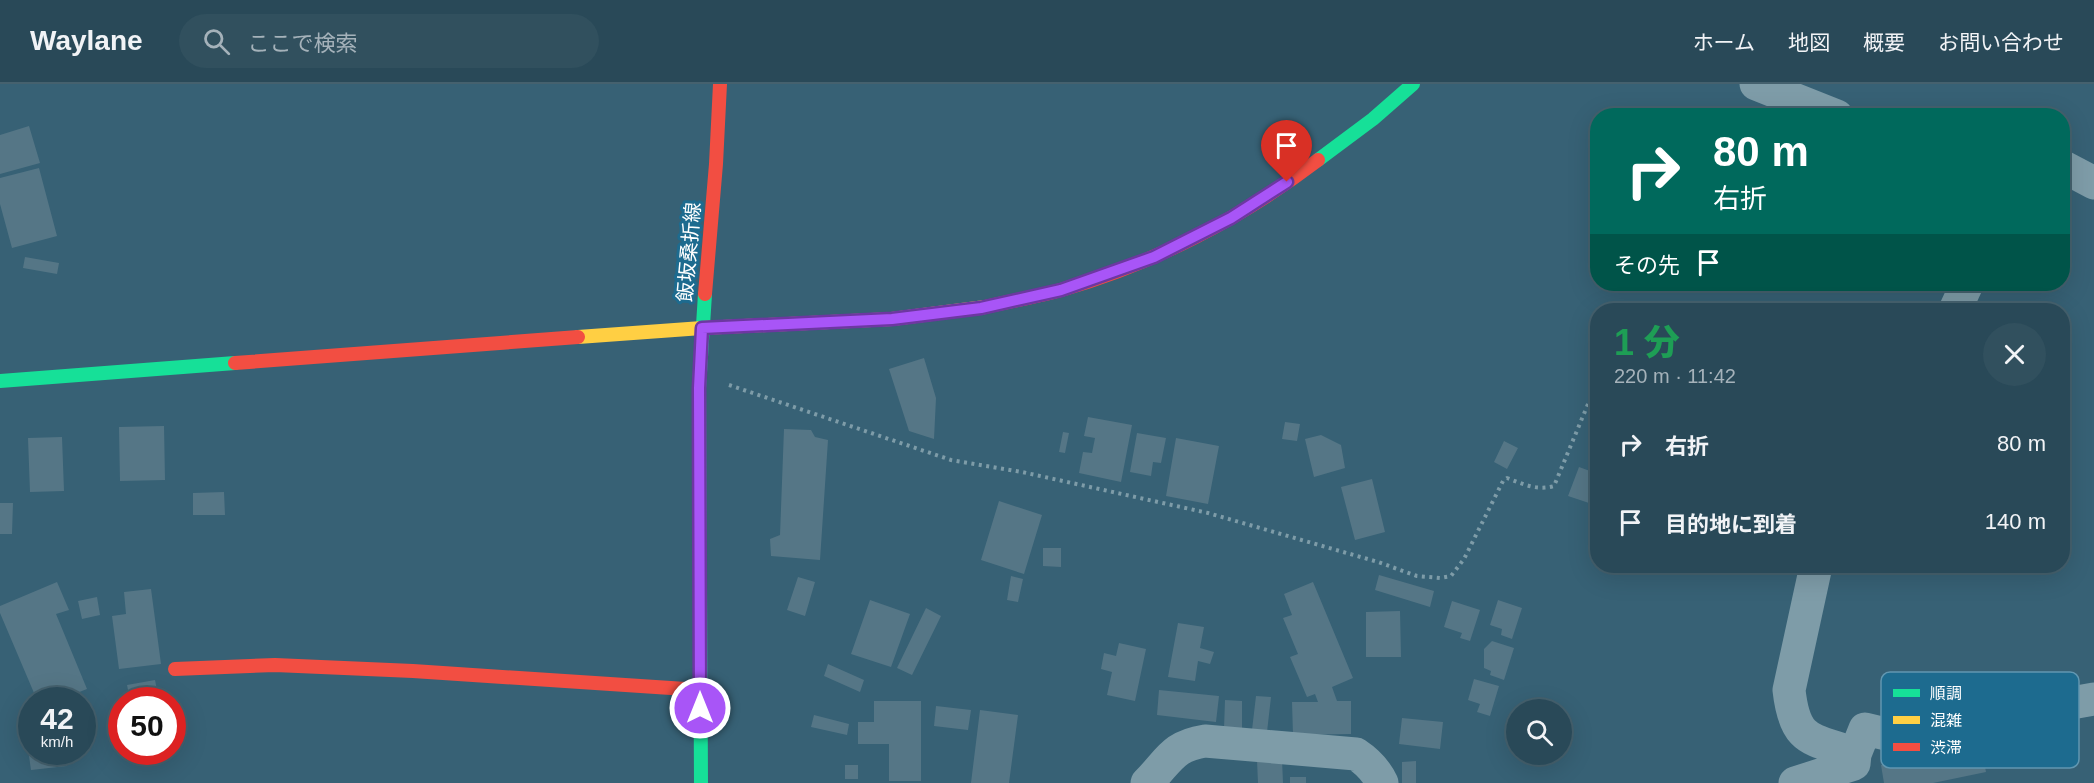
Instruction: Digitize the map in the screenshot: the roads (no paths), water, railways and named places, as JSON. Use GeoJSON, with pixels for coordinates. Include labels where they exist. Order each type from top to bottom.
{"type":"FeatureCollection","features":[{"type":"Feature","properties":{"kind":"street","name":"飯坂桑折線"},"geometry":{"type":"LineString","coordinates":[[701,783],[700,375],[720,84]]}},
{"type":"Feature","properties":{"kind":"street"},"geometry":{"type":"LineString","coordinates":[[0,381],[702,328],[892,319],[981,308],[1061,290],[1154,257],[1231,218],[1305,170],[1373,119],[1413,84]]}},
{"type":"Feature","properties":{"kind":"street"},"geometry":{"type":"LineString","coordinates":[[1756,84],[1817,108]]}},
{"type":"Feature","properties":{"kind":"street"},"geometry":{"type":"LineString","coordinates":[[2070,170],[2094,183]]}},
{"type":"Feature","properties":{"kind":"street"},"geometry":{"type":"LineString","coordinates":[[1814,573],[1789,690],[1791,711],[1802,734],[1812,740],[1855,754]]}},
{"type":"Feature","properties":{"kind":"street"},"geometry":{"type":"LineString","coordinates":[[175,669],[287,666],[413,671],[700,690]]}},
{"type":"Feature","properties":{"kind":"street"},"geometry":{"type":"LineString","coordinates":[[2079,702],[2094,699]]}},
{"type":"Feature","properties":{"kind":"street"},"geometry":{"type":"LineString","coordinates":[[1795,783],[1854,764],[1855,754],[1865,729],[1881,733]]}},
{"type":"Feature","properties":{"kind":"street"},"geometry":{"type":"LineString","coordinates":[[1147,783],[1182,746],[1205,741],[1356,754],[1370,765],[1382,783]]}},
{"type":"Feature","properties":{"kind":"street"},"geometry":{"type":"LineString","coordinates":[[701,783],[709,783]]}}]}
